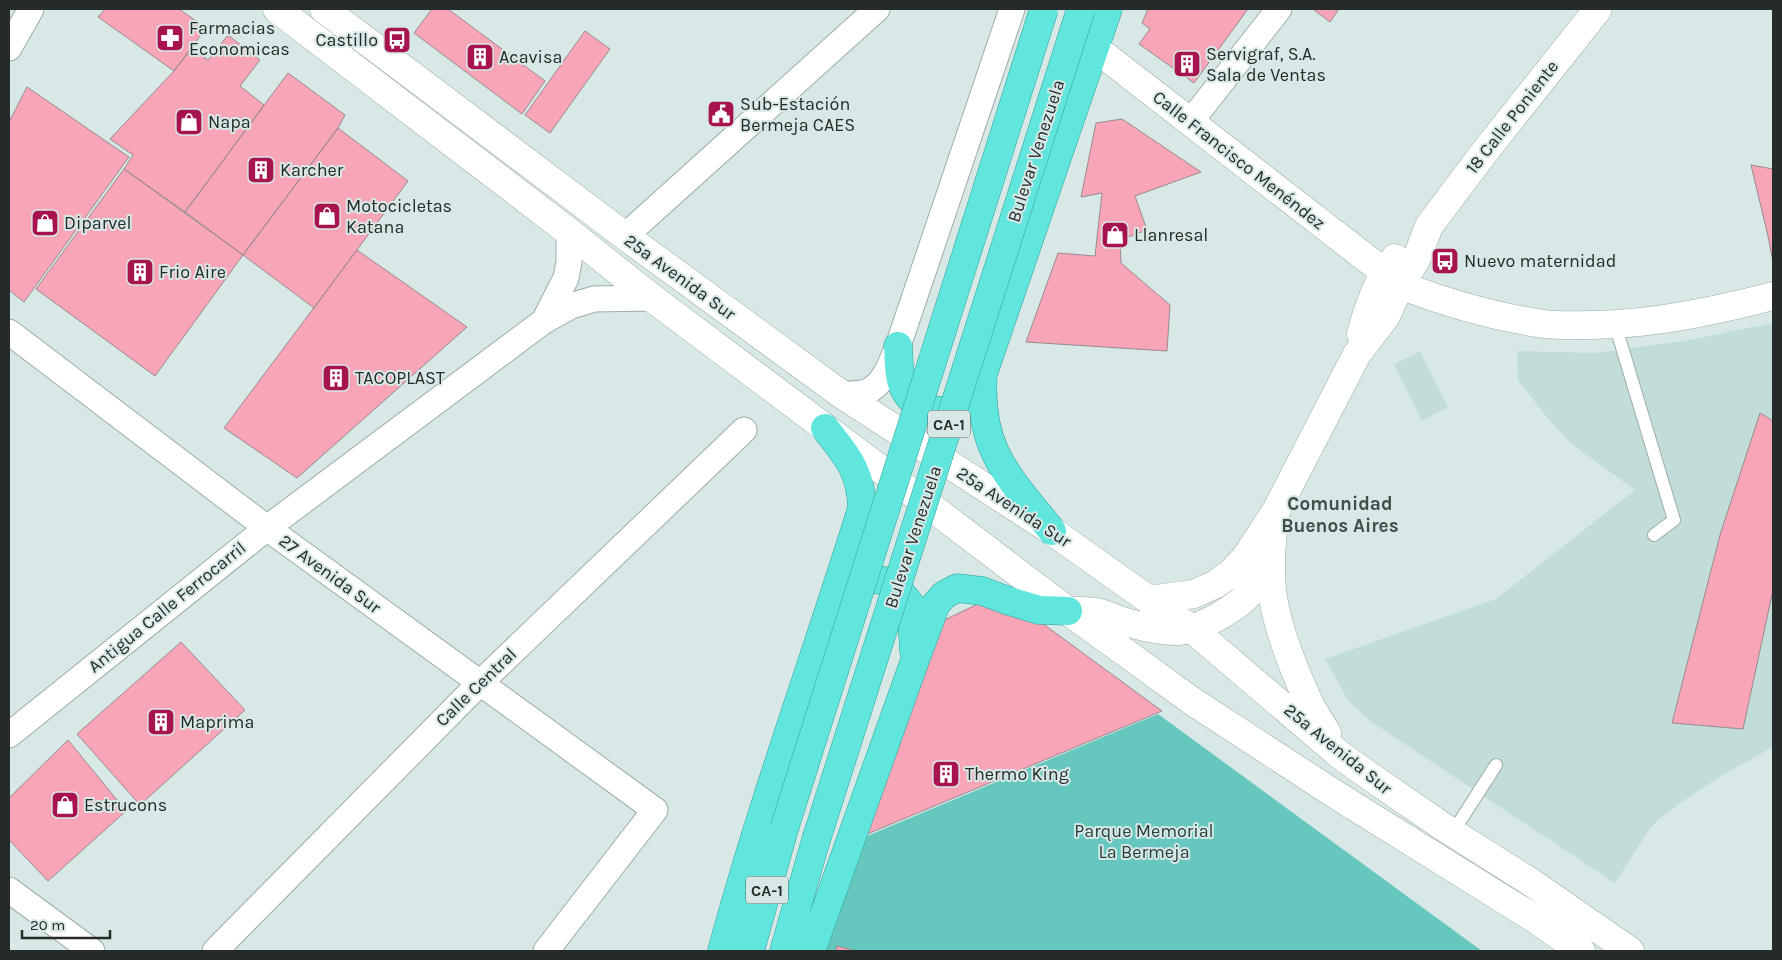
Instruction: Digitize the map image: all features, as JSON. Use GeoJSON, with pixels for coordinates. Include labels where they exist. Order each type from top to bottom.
{"type":"FeatureCollection","features":[{"type":"Feature","properties":{"kind":"highway","name":"Bulevar Venezuela"},"geometry":{"type":"LineString","coordinates":[[750,951],[784,828],[1044,9]]}},
{"type":"Feature","properties":{"kind":"highway","name":"Bulevar Venezuela"},"geometry":{"type":"LineString","coordinates":[[784,951],[816,840],[1081,9]]}},
{"type":"Feature","properties":{"kind":"highway"},"geometry":{"type":"LineString","coordinates":[[1052,531],[1002,467],[994,453],[984,419],[983,374],[1108,9]]}},
{"type":"Feature","properties":{"kind":"highway"},"geometry":{"type":"LineString","coordinates":[[898,346],[902,385],[910,399],[927,409],[942,412],[957,406],[983,374]]}},
{"type":"Feature","properties":{"kind":"highway"},"geometry":{"type":"LineString","coordinates":[[722,951],[743,874],[827,621],[862,508],[862,490],[855,468],[825,428]]}},
{"type":"Feature","properties":{"kind":"highway"},"geometry":{"type":"LineString","coordinates":[[827,621],[855,585],[872,578],[892,582],[911,605],[914,663]]}},
{"type":"Feature","properties":{"kind":"highway"},"geometry":{"type":"LineString","coordinates":[[811,951],[936,604],[944,594],[957,588],[982,591],[1039,610],[1068,611]]}},
{"type":"Feature","properties":{"kind":"street"},"geometry":{"type":"LineString","coordinates":[[9,48],[31,9]]}},
{"type":"Feature","properties":{"kind":"street","name":"25a Avenida Sur"},"geometry":{"type":"LineString","coordinates":[[277,9],[569,232],[652,298],[1068,611],[1212,714],[1581,951]]}},
{"type":"Feature","properties":{"kind":"street","name":"25a Avenida Sur"},"geometry":{"type":"LineString","coordinates":[[324,9],[625,236],[842,394],[1052,531],[1191,628],[1340,755],[1398,797],[1630,951]]}},
{"type":"Feature","properties":{"kind":"street"},"geometry":{"type":"LineString","coordinates":[[625,236],[877,9]]}},
{"type":"Feature","properties":{"kind":"street"},"geometry":{"type":"LineString","coordinates":[[842,394],[865,392],[874,388],[886,374],[898,346],[1012,9]]}},
{"type":"Feature","properties":{"kind":"street"},"geometry":{"type":"LineString","coordinates":[[1191,121],[1279,9]]}},
{"type":"Feature","properties":{"kind":"street","name":"18 Calle Poniente"},"geometry":{"type":"LineString","coordinates":[[1149,600],[1194,594],[1216,584],[1230,574],[1246,557],[1262,535],[1276,510],[1356,354],[1365,317],[1392,279],[1404,246],[1429,226],[1483,154],[1598,9]]}},
{"type":"Feature","properties":{"kind":"street","name":"Calle Francisco Menéndez"},"geometry":{"type":"LineString","coordinates":[[1095,48],[1392,279],[1461,307],[1545,324],[1615,324],[1663,320],[1710,312],[1773,296]]}},
{"type":"Feature","properties":{"kind":"street","name":"Antigua Calle Ferrocarril"},"geometry":{"type":"LineString","coordinates":[[544,320],[566,278],[569,262],[569,232]]}},
{"type":"Feature","properties":{"kind":"street","name":"Antigua Calle Ferrocarril"},"geometry":{"type":"LineString","coordinates":[[9,735],[267,528],[544,320],[571,306],[594,299],[652,298]]}},
{"type":"Feature","properties":{"kind":"street","name":"27 Avenida Sur"},"geometry":{"type":"LineString","coordinates":[[9,332],[267,528],[656,810],[546,951]]}},
{"type":"Feature","properties":{"kind":"street","name":"Calle Central"},"geometry":{"type":"LineString","coordinates":[[215,951],[480,683],[744,430]]}},
{"type":"Feature","properties":{"kind":"street","name":"18 Calle Poniente"},"geometry":{"type":"LineString","coordinates":[[1276,510],[1272,534],[1272,590],[1284,638],[1306,697],[1340,755]]}},
{"type":"Feature","properties":{"kind":"street"},"geometry":{"type":"LineString","coordinates":[[1068,611],[1099,612],[1122,621],[1163,630],[1180,631],[1216,618],[1244,598],[1253,590],[1271,558]]}},
{"type":"Feature","properties":{"kind":"street"},"geometry":{"type":"LineString","coordinates":[[9,890],[92,951]]}},
{"type":"Feature","properties":{"kind":"lane"},"geometry":{"type":"LineString","coordinates":[[1615,324],[1674,520],[1654,535]]}},
{"type":"Feature","properties":{"kind":"lane"},"geometry":{"type":"LineString","coordinates":[[1453,832],[1496,765]]}},
{"type":"Feature","properties":{"kind":"shaded area"},"geometry":{"type":"Polygon","coordinates":[[[1773,323],[1773,747],[1721,776],[1658,820],[1648,831],[1615,883],[1370,721],[1348,700],[1325,659],[1496,599],[1635,490],[1573,445],[1550,421],[1518,380],[1517,351],[1594,353],[1684,341],[1773,323]]]}},
{"type":"Feature","properties":{"kind":"shaded area"},"geometry":{"type":"Polygon","coordinates":[[[1420,351],[1448,407],[1422,421],[1394,365],[1420,351]]]}},
{"type":"Feature","properties":{"kind":"green space","name":"Parque Memorial La Bermeja"},"geometry":{"type":"Polygon","coordinates":[[[1158,714],[1482,951],[823,951],[860,839],[1158,714]]]}},
{"type":"Feature","properties":{"kind":"building"},"geometry":{"type":"Polygon","coordinates":[[[105,9],[179,9],[206,28],[174,71],[98,17],[105,9]]]}},
{"type":"Feature","properties":{"kind":"building","name":"Acavisa"},"geometry":{"type":"Polygon","coordinates":[[[432,9],[448,9],[545,81],[522,114],[414,33],[432,9]]]}},
{"type":"Feature","properties":{"kind":"building","name":"Servigraf, S.A. Sala de Ventas"},"geometry":{"type":"Polygon","coordinates":[[[1148,9],[1248,9],[1194,83],[1139,44],[1150,29],[1142,23],[1148,9]]]}},
{"type":"Feature","properties":{"kind":"building"},"geometry":{"type":"Polygon","coordinates":[[[1315,9],[1339,9],[1330,22],[1315,9]]]}},
{"type":"Feature","properties":{"kind":"building"},"geometry":{"type":"Polygon","coordinates":[[[585,31],[610,49],[550,133],[525,115],[585,31]]]}},
{"type":"Feature","properties":{"kind":"building","name":"Napa"},"geometry":{"type":"Polygon","coordinates":[[[228,35],[260,60],[240,86],[264,105],[185,212],[124,169],[133,155],[110,139],[174,71],[192,48],[208,60],[228,35]]]}},
{"type":"Feature","properties":{"kind":"building","name":"Karcher"},"geometry":{"type":"Polygon","coordinates":[[[288,73],[345,115],[338,128],[243,255],[185,212],[288,73]]]}},
{"type":"Feature","properties":{"kind":"building","name":"Diparvel"},"geometry":{"type":"Polygon","coordinates":[[[27,87],[129,157],[24,302],[9,290],[9,122],[27,87]]]}},
{"type":"Feature","properties":{"kind":"building","name":"Llanresal"},"geometry":{"type":"Polygon","coordinates":[[[1122,119],[1201,172],[1135,196],[1147,230],[1120,240],[1121,263],[1170,305],[1167,351],[1026,342],[1058,253],[1095,256],[1102,193],[1081,197],[1096,123],[1122,119]]]}},
{"type":"Feature","properties":{"kind":"building","name":"Motocicletas Katana"},"geometry":{"type":"Polygon","coordinates":[[[338,128],[408,181],[314,308],[243,255],[338,128]]]}},
{"type":"Feature","properties":{"kind":"building"},"geometry":{"type":"Polygon","coordinates":[[[1751,165],[1773,169],[1773,262],[1768,236],[1751,165]]]}},
{"type":"Feature","properties":{"kind":"building","name":"Frio Aire"},"geometry":{"type":"Polygon","coordinates":[[[124,169],[243,255],[155,376],[36,289],[124,169]]]}},
{"type":"Feature","properties":{"kind":"building","name":"TACOPLAST"},"geometry":{"type":"Polygon","coordinates":[[[357,250],[467,327],[297,478],[224,428],[357,250]]]}},
{"type":"Feature","properties":{"kind":"building"},"geometry":{"type":"Polygon","coordinates":[[[1760,413],[1773,421],[1773,590],[1743,729],[1672,723],[1720,535],[1760,413]]]}},
{"type":"Feature","properties":{"kind":"building","name":"Thermo King"},"geometry":{"type":"Polygon","coordinates":[[[984,601],[1031,615],[1162,711],[860,837],[932,626],[984,601]]]}},
{"type":"Feature","properties":{"kind":"building","name":"Maprima"},"geometry":{"type":"Polygon","coordinates":[[[181,642],[245,710],[140,805],[77,734],[181,642]]]}},
{"type":"Feature","properties":{"kind":"building","name":"Estrucons"},"geometry":{"type":"Polygon","coordinates":[[[68,740],[126,811],[48,881],[9,840],[9,798],[68,740]]]}},
{"type":"Feature","properties":{"kind":"building"},"geometry":{"type":"Polygon","coordinates":[[[837,946],[856,951],[836,951],[837,946]]]}},
{"type":"Feature","properties":{"kind":"place","name":"Farmacias Economicas"},"geometry":{"type":"Point","coordinates":[170,38]}},
{"type":"Feature","properties":{"kind":"place","name":"Castillo"},"geometry":{"type":"Point","coordinates":[397,40]}},
{"type":"Feature","properties":{"kind":"place","name":"Acavisa"},"geometry":{"type":"Point","coordinates":[480,57]}},
{"type":"Feature","properties":{"kind":"place","name":"Servigraf, S.A. Sala de Ventas"},"geometry":{"type":"Point","coordinates":[1187,64]}},
{"type":"Feature","properties":{"kind":"place","name":"Sub-Estación Bermeja CAES"},"geometry":{"type":"Point","coordinates":[721,114]}},
{"type":"Feature","properties":{"kind":"place","name":"Napa"},"geometry":{"type":"Point","coordinates":[189,122]}},
{"type":"Feature","properties":{"kind":"place","name":"Karcher"},"geometry":{"type":"Point","coordinates":[261,170]}},
{"type":"Feature","properties":{"kind":"place","name":"Motocicletas Katana"},"geometry":{"type":"Point","coordinates":[327,216]}},
{"type":"Feature","properties":{"kind":"place","name":"Diparvel"},"geometry":{"type":"Point","coordinates":[45,223]}},
{"type":"Feature","properties":{"kind":"place","name":"Llanresal"},"geometry":{"type":"Point","coordinates":[1115,235]}},
{"type":"Feature","properties":{"kind":"place","name":"Nuevo maternidad"},"geometry":{"type":"Point","coordinates":[1445,261]}},
{"type":"Feature","properties":{"kind":"place","name":"Frio Aire"},"geometry":{"type":"Point","coordinates":[140,272]}},
{"type":"Feature","properties":{"kind":"place","name":"TACOPLAST"},"geometry":{"type":"Point","coordinates":[336,378]}},
{"type":"Feature","properties":{"kind":"place","name":"Maprima"},"geometry":{"type":"Point","coordinates":[161,722]}},
{"type":"Feature","properties":{"kind":"place","name":"Thermo King"},"geometry":{"type":"Point","coordinates":[946,774]}},
{"type":"Feature","properties":{"kind":"place","name":"Estrucons"},"geometry":{"type":"Point","coordinates":[65,805]}},
{"type":"Feature","properties":{"kind":"district","name":"Comunidad Buenos Aires"},"geometry":{"type":"Point","coordinates":[1340,514]}}]}
